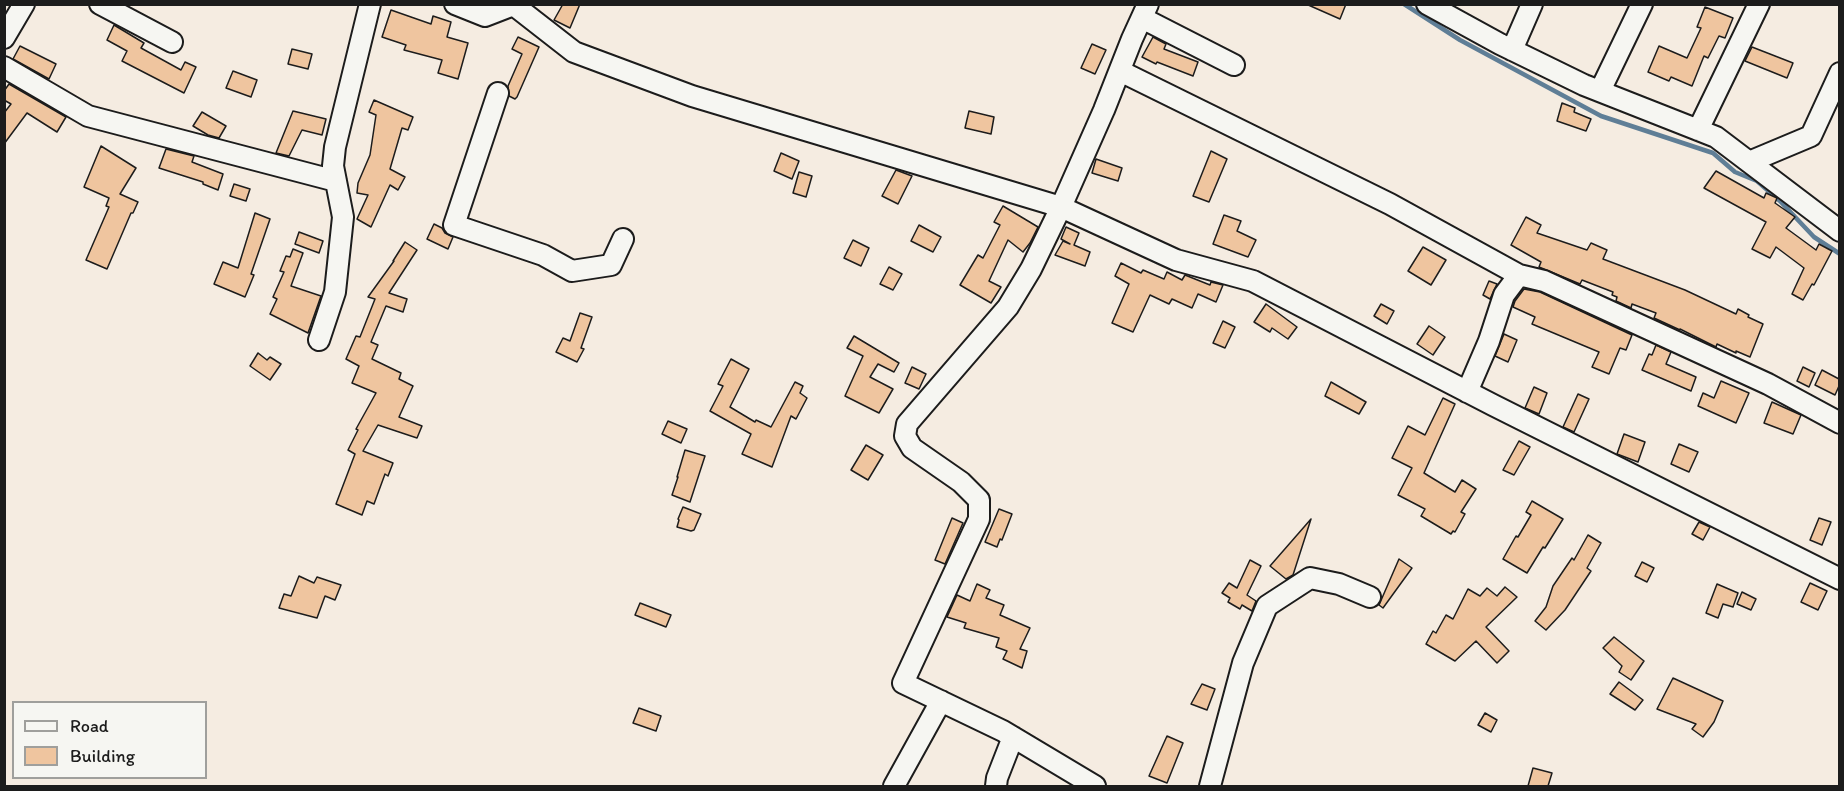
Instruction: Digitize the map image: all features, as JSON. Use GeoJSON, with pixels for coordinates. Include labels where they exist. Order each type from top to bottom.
{"type":"FeatureCollection","features":[{"type":"Feature","properties":{"kind":"street"},"geometry":{"type":"LineString","coordinates":[[4,38],[24,4]]}},
{"type":"Feature","properties":{"kind":"street"},"geometry":{"type":"LineString","coordinates":[[100,4],[172,42]]}},
{"type":"Feature","properties":{"kind":"street"},"geometry":{"type":"LineString","coordinates":[[318,340],[335,292],[343,217],[333,166],[370,4]]}},
{"type":"Feature","properties":{"kind":"street"},"geometry":{"type":"LineString","coordinates":[[455,4],[485,16],[515,5],[574,52],[692,96],[1061,207],[1176,260],[1253,281],[1467,392],[1839,579]]}},
{"type":"Feature","properties":{"kind":"street"},"geometry":{"type":"LineString","coordinates":[[1427,4],[1512,50],[1600,91],[1716,137],[1839,231]]}},
{"type":"Feature","properties":{"kind":"street"},"geometry":{"type":"LineString","coordinates":[[1512,50],[1532,4]]}},
{"type":"Feature","properties":{"kind":"street"},"geometry":{"type":"LineString","coordinates":[[1600,91],[1642,4]]}},
{"type":"Feature","properties":{"kind":"street"},"geometry":{"type":"LineString","coordinates":[[1698,130],[1759,4]]}},
{"type":"Feature","properties":{"kind":"street"},"geometry":{"type":"LineString","coordinates":[[1095,786],[1013,737],[903,683],[979,519],[979,500],[961,482],[912,448],[905,436],[908,424],[1008,307],[1031,269],[1104,110],[1145,11],[1234,65]]}},
{"type":"Feature","properties":{"kind":"street"},"geometry":{"type":"LineString","coordinates":[[4,67],[88,116],[336,181]]}},
{"type":"Feature","properties":{"kind":"street"},"geometry":{"type":"LineString","coordinates":[[1120,70],[1390,204],[1519,275],[1544,281],[1768,384],[1839,423]]}},
{"type":"Feature","properties":{"kind":"street"},"geometry":{"type":"LineString","coordinates":[[1749,162],[1811,136],[1839,73]]}},
{"type":"Feature","properties":{"kind":"street"},"geometry":{"type":"LineString","coordinates":[[498,93],[454,225],[543,255],[572,271],[611,265],[623,238]]}},
{"type":"Feature","properties":{"kind":"street"},"geometry":{"type":"LineString","coordinates":[[1467,392],[1489,341],[1504,295],[1519,275]]}},
{"type":"Feature","properties":{"kind":"street"},"geometry":{"type":"LineString","coordinates":[[1210,786],[1243,663],[1267,606],[1310,578],[1339,584],[1370,597]]}},
{"type":"Feature","properties":{"kind":"street"},"geometry":{"type":"LineString","coordinates":[[894,786],[941,701]]}},
{"type":"Feature","properties":{"kind":"street"},"geometry":{"type":"LineString","coordinates":[[996,786],[1013,737]]}},
{"type":"Feature","properties":{"kind":"building"},"geometry":{"type":"Polygon","coordinates":[[[563,4],[580,4],[570,28],[554,20],[563,4]]]}},
{"type":"Feature","properties":{"kind":"building"},"geometry":{"type":"Polygon","coordinates":[[[1306,4],[1346,4],[1340,19],[1306,4]]]}},
{"type":"Feature","properties":{"kind":"building"},"geometry":{"type":"Polygon","coordinates":[[[1705,7],[1733,18],[1725,38],[1719,36],[1708,58],[1704,56],[1692,86],[1671,77],[1669,81],[1648,72],[1659,46],[1687,58],[1701,28],[1697,27],[1705,7]]]}},
{"type":"Feature","properties":{"kind":"building"},"geometry":{"type":"Polygon","coordinates":[[[391,10],[431,24],[433,16],[451,22],[447,37],[468,43],[458,79],[438,73],[442,60],[404,50],[406,45],[382,37],[391,10]]]}},
{"type":"Feature","properties":{"kind":"building"},"geometry":{"type":"Polygon","coordinates":[[[114,25],[144,43],[141,48],[181,70],[185,62],[196,67],[184,93],[122,61],[127,51],[107,40],[114,25]]]}},
{"type":"Feature","properties":{"kind":"building"},"geometry":{"type":"Polygon","coordinates":[[[518,37],[539,47],[515,99],[509,96],[508,86],[522,54],[512,49],[518,37]]]}},
{"type":"Feature","properties":{"kind":"building"},"geometry":{"type":"Polygon","coordinates":[[[1153,37],[1166,44],[1164,49],[1198,62],[1193,76],[1142,57],[1153,37]]]}},
{"type":"Feature","properties":{"kind":"building"},"geometry":{"type":"Polygon","coordinates":[[[1092,44],[1106,50],[1095,74],[1081,68],[1092,44]]]}},
{"type":"Feature","properties":{"kind":"building"},"geometry":{"type":"Polygon","coordinates":[[[20,46],[56,64],[49,79],[13,59],[20,46]]]}},
{"type":"Feature","properties":{"kind":"building"},"geometry":{"type":"Polygon","coordinates":[[[1752,47],[1793,63],[1787,78],[1745,61],[1752,47]]]}},
{"type":"Feature","properties":{"kind":"building"},"geometry":{"type":"Polygon","coordinates":[[[292,49],[312,54],[308,69],[288,64],[292,49]]]}},
{"type":"Feature","properties":{"kind":"building"},"geometry":{"type":"Polygon","coordinates":[[[233,71],[257,80],[251,97],[226,88],[233,71]]]}},
{"type":"Feature","properties":{"kind":"building"},"geometry":{"type":"Polygon","coordinates":[[[9,84],[66,117],[57,132],[27,113],[4,144],[4,113],[11,104],[4,100],[4,91],[9,84]]]}},
{"type":"Feature","properties":{"kind":"building"},"geometry":{"type":"Polygon","coordinates":[[[374,100],[413,117],[408,130],[402,128],[390,169],[405,177],[398,190],[390,185],[371,227],[357,219],[368,195],[357,193],[358,183],[370,155],[376,115],[369,112],[374,100]]]}},
{"type":"Feature","properties":{"kind":"building"},"geometry":{"type":"Polygon","coordinates":[[[1562,103],[1575,108],[1574,112],[1591,119],[1586,131],[1557,121],[1562,103]]]}},
{"type":"Feature","properties":{"kind":"building"},"geometry":{"type":"Polygon","coordinates":[[[293,111],[326,119],[322,135],[302,130],[289,156],[276,153],[293,111]]]}},
{"type":"Feature","properties":{"kind":"building"},"geometry":{"type":"Polygon","coordinates":[[[969,111],[994,117],[991,134],[965,128],[969,111]]]}},
{"type":"Feature","properties":{"kind":"building"},"geometry":{"type":"Polygon","coordinates":[[[202,112],[226,126],[219,138],[208,135],[193,126],[202,112]]]}},
{"type":"Feature","properties":{"kind":"building"},"geometry":{"type":"Polygon","coordinates":[[[101,146],[136,168],[120,194],[138,202],[107,269],[86,260],[109,207],[106,206],[109,198],[84,187],[101,146]]]}},
{"type":"Feature","properties":{"kind":"building"},"geometry":{"type":"Polygon","coordinates":[[[166,149],[194,156],[192,162],[223,174],[218,190],[203,182],[159,168],[166,149]]]}},
{"type":"Feature","properties":{"kind":"building"},"geometry":{"type":"Polygon","coordinates":[[[1211,151],[1227,159],[1209,202],[1193,196],[1211,151]]]}},
{"type":"Feature","properties":{"kind":"building"},"geometry":{"type":"Polygon","coordinates":[[[781,153],[799,161],[792,179],[774,171],[781,153]]]}},
{"type":"Feature","properties":{"kind":"building"},"geometry":{"type":"Polygon","coordinates":[[[1096,159],[1122,168],[1118,181],[1092,173],[1096,159]]]}},
{"type":"Feature","properties":{"kind":"building"},"geometry":{"type":"Polygon","coordinates":[[[896,170],[912,176],[898,204],[882,196],[896,170]]]}},
{"type":"Feature","properties":{"kind":"building"},"geometry":{"type":"Polygon","coordinates":[[[1716,171],[1764,198],[1766,193],[1777,198],[1775,203],[1795,217],[1786,228],[1816,250],[1819,244],[1832,251],[1814,285],[1812,284],[1803,300],[1792,294],[1804,268],[1776,247],[1770,258],[1752,249],[1766,222],[1704,188],[1716,171]]]}},
{"type":"Feature","properties":{"kind":"building"},"geometry":{"type":"Polygon","coordinates":[[[799,172],[812,176],[806,197],[793,193],[799,172]]]}},
{"type":"Feature","properties":{"kind":"building"},"geometry":{"type":"Polygon","coordinates":[[[234,184],[250,189],[246,201],[230,196],[234,184]]]}},
{"type":"Feature","properties":{"kind":"building"},"geometry":{"type":"Polygon","coordinates":[[[1003,206],[1038,227],[1023,252],[1008,240],[989,281],[1001,287],[991,303],[960,285],[978,255],[983,258],[1000,225],[994,222],[1003,206]]]}},
{"type":"Feature","properties":{"kind":"building"},"geometry":{"type":"Polygon","coordinates":[[[255,213],[270,219],[251,274],[254,275],[245,297],[214,284],[223,262],[238,268],[255,213]]]}},
{"type":"Feature","properties":{"kind":"building"},"geometry":{"type":"Polygon","coordinates":[[[1224,215],[1241,221],[1237,231],[1256,240],[1248,257],[1213,244],[1224,215]]]}},
{"type":"Feature","properties":{"kind":"building"},"geometry":{"type":"Polygon","coordinates":[[[1526,217],[1541,225],[1537,233],[1587,250],[1591,243],[1607,250],[1603,259],[1685,290],[1736,314],[1738,309],[1749,315],[1748,317],[1763,324],[1750,357],[1717,344],[1716,347],[1654,318],[1656,313],[1632,304],[1631,308],[1616,301],[1617,297],[1612,295],[1613,292],[1582,280],[1580,284],[1539,267],[1541,262],[1511,245],[1526,217]]]}},
{"type":"Feature","properties":{"kind":"building"},"geometry":{"type":"Polygon","coordinates":[[[434,224],[453,237],[448,249],[427,239],[434,224]]]}},
{"type":"Feature","properties":{"kind":"building"},"geometry":{"type":"Polygon","coordinates":[[[919,225],[941,237],[933,252],[911,241],[919,225]]]}},
{"type":"Feature","properties":{"kind":"building"},"geometry":{"type":"Polygon","coordinates":[[[1066,227],[1079,233],[1074,245],[1090,252],[1085,266],[1055,255],[1063,241],[1070,244],[1061,239],[1066,227]]]}},
{"type":"Feature","properties":{"kind":"building"},"geometry":{"type":"Polygon","coordinates":[[[299,232],[323,241],[319,253],[295,244],[299,232]]]}},
{"type":"Feature","properties":{"kind":"building"},"geometry":{"type":"Polygon","coordinates":[[[853,240],[869,248],[861,266],[844,258],[853,240]]]}},
{"type":"Feature","properties":{"kind":"building"},"geometry":{"type":"Polygon","coordinates":[[[405,242],[417,250],[389,293],[407,299],[403,312],[386,306],[371,342],[378,345],[372,359],[401,373],[399,379],[413,386],[399,417],[422,426],[417,438],[378,425],[363,451],[393,463],[388,476],[385,474],[374,504],[367,501],[362,515],[336,504],[355,454],[348,450],[358,430],[356,429],[376,393],[352,383],[359,366],[346,359],[356,336],[360,337],[375,299],[368,297],[405,242]]]}},
{"type":"Feature","properties":{"kind":"building"},"geometry":{"type":"Polygon","coordinates":[[[1423,247],[1446,260],[1431,285],[1408,271],[1423,247]]]}},
{"type":"Feature","properties":{"kind":"building"},"geometry":{"type":"Polygon","coordinates":[[[293,249],[303,253],[291,286],[321,296],[308,333],[270,314],[277,299],[273,297],[284,272],[280,271],[286,256],[290,257],[293,249]]]}},
{"type":"Feature","properties":{"kind":"building"},"geometry":{"type":"Polygon","coordinates":[[[1121,263],[1141,273],[1143,270],[1164,279],[1167,272],[1182,280],[1185,275],[1210,285],[1211,282],[1223,285],[1216,302],[1198,294],[1192,308],[1172,299],[1169,304],[1150,295],[1133,332],[1112,323],[1129,284],[1115,276],[1121,263]]]}},
{"type":"Feature","properties":{"kind":"building"},"geometry":{"type":"Polygon","coordinates":[[[889,267],[902,274],[893,290],[880,284],[889,267]]]}},
{"type":"Feature","properties":{"kind":"building"},"geometry":{"type":"Polygon","coordinates":[[[1489,281],[1497,284],[1490,299],[1483,295],[1489,281]]]}},
{"type":"Feature","properties":{"kind":"building"},"geometry":{"type":"Polygon","coordinates":[[[1524,289],[1540,292],[1632,335],[1626,350],[1620,348],[1609,374],[1592,367],[1599,352],[1532,324],[1535,317],[1513,307],[1524,289]]]}},
{"type":"Feature","properties":{"kind":"building"},"geometry":{"type":"Polygon","coordinates":[[[1266,304],[1297,327],[1288,339],[1272,328],[1270,332],[1254,322],[1266,304]]]}},
{"type":"Feature","properties":{"kind":"building"},"geometry":{"type":"Polygon","coordinates":[[[1381,304],[1394,311],[1387,324],[1374,316],[1381,304]]]}},
{"type":"Feature","properties":{"kind":"building"},"geometry":{"type":"Polygon","coordinates":[[[580,313],[592,317],[581,348],[584,349],[577,362],[556,352],[563,338],[570,341],[580,313]]]}},
{"type":"Feature","properties":{"kind":"building"},"geometry":{"type":"Polygon","coordinates":[[[1223,321],[1235,327],[1225,348],[1213,343],[1223,321]]]}},
{"type":"Feature","properties":{"kind":"building"},"geometry":{"type":"Polygon","coordinates":[[[1429,326],[1445,337],[1433,355],[1417,344],[1429,326]]]}},
{"type":"Feature","properties":{"kind":"building"},"geometry":{"type":"Polygon","coordinates":[[[1504,334],[1517,340],[1508,362],[1495,356],[1504,334]]]}},
{"type":"Feature","properties":{"kind":"building"},"geometry":{"type":"Polygon","coordinates":[[[854,336],[899,363],[894,372],[878,364],[870,377],[893,389],[879,413],[845,396],[863,356],[847,348],[854,336]]]}},
{"type":"Feature","properties":{"kind":"building"},"geometry":{"type":"Polygon","coordinates":[[[1656,345],[1671,352],[1666,364],[1696,377],[1691,391],[1642,370],[1656,345]]]}},
{"type":"Feature","properties":{"kind":"building"},"geometry":{"type":"Polygon","coordinates":[[[258,353],[267,360],[270,357],[281,364],[270,380],[250,366],[258,353]]]}},
{"type":"Feature","properties":{"kind":"building"},"geometry":{"type":"Polygon","coordinates":[[[731,359],[749,369],[730,407],[755,422],[756,420],[771,427],[795,382],[803,386],[800,393],[807,398],[796,419],[791,416],[772,467],[742,454],[751,434],[710,411],[723,386],[718,384],[731,359]]]}},
{"type":"Feature","properties":{"kind":"building"},"geometry":{"type":"Polygon","coordinates":[[[912,367],[926,374],[919,389],[905,383],[912,367]]]}},
{"type":"Feature","properties":{"kind":"building"},"geometry":{"type":"Polygon","coordinates":[[[1803,367],[1815,373],[1809,387],[1797,381],[1803,367]]]}},
{"type":"Feature","properties":{"kind":"building"},"geometry":{"type":"Polygon","coordinates":[[[1822,370],[1839,379],[1835,395],[1815,385],[1822,370]]]}},
{"type":"Feature","properties":{"kind":"building"},"geometry":{"type":"Polygon","coordinates":[[[1721,381],[1749,393],[1736,423],[1698,406],[1703,393],[1714,398],[1721,381]]]}},
{"type":"Feature","properties":{"kind":"building"},"geometry":{"type":"Polygon","coordinates":[[[1331,382],[1366,402],[1359,414],[1325,396],[1331,382]]]}},
{"type":"Feature","properties":{"kind":"building"},"geometry":{"type":"Polygon","coordinates":[[[1534,387],[1547,393],[1539,414],[1525,408],[1534,387]]]}},
{"type":"Feature","properties":{"kind":"building"},"geometry":{"type":"Polygon","coordinates":[[[1578,394],[1589,399],[1574,432],[1563,427],[1578,394]]]}},
{"type":"Feature","properties":{"kind":"building"},"geometry":{"type":"Polygon","coordinates":[[[1443,398],[1455,404],[1424,473],[1455,492],[1462,480],[1476,489],[1461,512],[1465,514],[1455,532],[1451,534],[1421,516],[1425,509],[1398,495],[1412,468],[1392,458],[1408,426],[1425,435],[1443,398]]]}},
{"type":"Feature","properties":{"kind":"building"},"geometry":{"type":"Polygon","coordinates":[[[1772,402],[1801,415],[1793,434],[1764,423],[1772,402]]]}},
{"type":"Feature","properties":{"kind":"building"},"geometry":{"type":"Polygon","coordinates":[[[668,421],[687,429],[681,443],[662,434],[668,421]]]}},
{"type":"Feature","properties":{"kind":"building"},"geometry":{"type":"Polygon","coordinates":[[[1624,434],[1645,442],[1638,462],[1617,454],[1624,434]]]}},
{"type":"Feature","properties":{"kind":"building"},"geometry":{"type":"Polygon","coordinates":[[[1519,441],[1530,447],[1514,475],[1503,470],[1519,441]]]}},
{"type":"Feature","properties":{"kind":"building"},"geometry":{"type":"Polygon","coordinates":[[[1679,444],[1698,452],[1689,472],[1671,464],[1679,444]]]}},
{"type":"Feature","properties":{"kind":"building"},"geometry":{"type":"Polygon","coordinates":[[[866,445],[883,455],[868,480],[851,470],[866,445]]]}},
{"type":"Feature","properties":{"kind":"building"},"geometry":{"type":"Polygon","coordinates":[[[685,450],[705,456],[690,502],[672,495],[685,450]]]}},
{"type":"Feature","properties":{"kind":"building"},"geometry":{"type":"Polygon","coordinates":[[[1532,501],[1563,519],[1527,573],[1503,559],[1531,515],[1526,512],[1532,501]]]}},
{"type":"Feature","properties":{"kind":"building"},"geometry":{"type":"Polygon","coordinates":[[[683,507],[701,514],[694,530],[677,527],[683,507]]]}},
{"type":"Feature","properties":{"kind":"building"},"geometry":{"type":"Polygon","coordinates":[[[999,509],[1012,514],[997,547],[985,542],[999,509]]]}},
{"type":"Feature","properties":{"kind":"building"},"geometry":{"type":"Polygon","coordinates":[[[952,518],[963,523],[945,564],[935,560],[952,518]]]}},
{"type":"Feature","properties":{"kind":"building"},"geometry":{"type":"Polygon","coordinates":[[[1819,518],[1831,522],[1822,545],[1810,540],[1819,518]]]}},
{"type":"Feature","properties":{"kind":"building"},"geometry":{"type":"Polygon","coordinates":[[[1311,519],[1293,575],[1286,579],[1270,566],[1311,519]]]}},
{"type":"Feature","properties":{"kind":"building"},"geometry":{"type":"Polygon","coordinates":[[[1699,522],[1710,527],[1703,540],[1692,534],[1699,522]]]}},
{"type":"Feature","properties":{"kind":"building"},"geometry":{"type":"Polygon","coordinates":[[[1588,535],[1601,543],[1587,568],[1591,571],[1565,610],[1546,630],[1535,621],[1546,607],[1553,586],[1572,558],[1574,560],[1588,535]]]}},
{"type":"Feature","properties":{"kind":"building"},"geometry":{"type":"Polygon","coordinates":[[[1399,559],[1412,568],[1383,608],[1379,605],[1399,559]]]}},
{"type":"Feature","properties":{"kind":"building"},"geometry":{"type":"Polygon","coordinates":[[[1250,560],[1261,566],[1247,595],[1256,601],[1252,611],[1242,605],[1240,609],[1228,602],[1230,598],[1222,593],[1229,583],[1237,588],[1250,560]]]}},
{"type":"Feature","properties":{"kind":"building"},"geometry":{"type":"Polygon","coordinates":[[[1642,562],[1654,568],[1647,582],[1635,576],[1642,562]]]}},
{"type":"Feature","properties":{"kind":"building"},"geometry":{"type":"Polygon","coordinates":[[[299,576],[314,583],[317,577],[341,585],[335,600],[325,596],[317,618],[279,608],[284,594],[291,596],[299,576]]]}},
{"type":"Feature","properties":{"kind":"building"},"geometry":{"type":"Polygon","coordinates":[[[1810,583],[1827,591],[1818,610],[1801,602],[1810,583]]]}},
{"type":"Feature","properties":{"kind":"building"},"geometry":{"type":"Polygon","coordinates":[[[977,584],[990,590],[986,598],[1004,605],[1000,615],[1030,628],[1020,649],[1027,651],[1022,668],[1003,659],[1007,651],[996,647],[999,638],[964,628],[966,623],[947,617],[957,595],[970,601],[977,584]]]}},
{"type":"Feature","properties":{"kind":"building"},"geometry":{"type":"Polygon","coordinates":[[[1717,584],[1738,593],[1733,607],[1723,604],[1718,618],[1706,613],[1717,584]]]}},
{"type":"Feature","properties":{"kind":"building"},"geometry":{"type":"Polygon","coordinates":[[[1505,587],[1517,597],[1486,627],[1509,651],[1497,663],[1476,641],[1455,661],[1426,644],[1433,631],[1436,633],[1446,615],[1453,619],[1468,589],[1480,596],[1487,588],[1497,596],[1505,587]]]}},
{"type":"Feature","properties":{"kind":"building"},"geometry":{"type":"Polygon","coordinates":[[[1742,592],[1756,599],[1751,610],[1737,604],[1742,592]]]}},
{"type":"Feature","properties":{"kind":"building"},"geometry":{"type":"Polygon","coordinates":[[[640,603],[671,615],[666,627],[635,615],[640,603]]]}},
{"type":"Feature","properties":{"kind":"building"},"geometry":{"type":"Polygon","coordinates":[[[1614,637],[1644,661],[1631,680],[1619,672],[1622,666],[1603,648],[1614,637]]]}},
{"type":"Feature","properties":{"kind":"building"},"geometry":{"type":"Polygon","coordinates":[[[1673,678],[1723,701],[1714,722],[1703,737],[1692,729],[1696,724],[1657,709],[1673,678]]]}},
{"type":"Feature","properties":{"kind":"building"},"geometry":{"type":"Polygon","coordinates":[[[1619,682],[1643,700],[1635,710],[1610,694],[1619,682]]]}},
{"type":"Feature","properties":{"kind":"building"},"geometry":{"type":"Polygon","coordinates":[[[1202,684],[1215,689],[1207,710],[1191,704],[1202,684]]]}},
{"type":"Feature","properties":{"kind":"building"},"geometry":{"type":"Polygon","coordinates":[[[639,708],[661,716],[656,731],[633,723],[639,708]]]}},
{"type":"Feature","properties":{"kind":"building"},"geometry":{"type":"Polygon","coordinates":[[[1485,713],[1497,720],[1491,732],[1478,725],[1485,713]]]}},
{"type":"Feature","properties":{"kind":"building"},"geometry":{"type":"Polygon","coordinates":[[[1167,736],[1183,743],[1167,783],[1149,776],[1167,736]]]}},
{"type":"Feature","properties":{"kind":"building"},"geometry":{"type":"Polygon","coordinates":[[[1533,768],[1552,773],[1548,786],[1528,786],[1533,768]]]}},
{"type":"Feature","properties":{"kind":"waterway"},"geometry":{"type":"LineString","coordinates":[[1404,4],[1460,40],[1601,116],[1713,153],[1735,172],[1757,181],[1780,201],[1814,237],[1840,254]]}}]}
